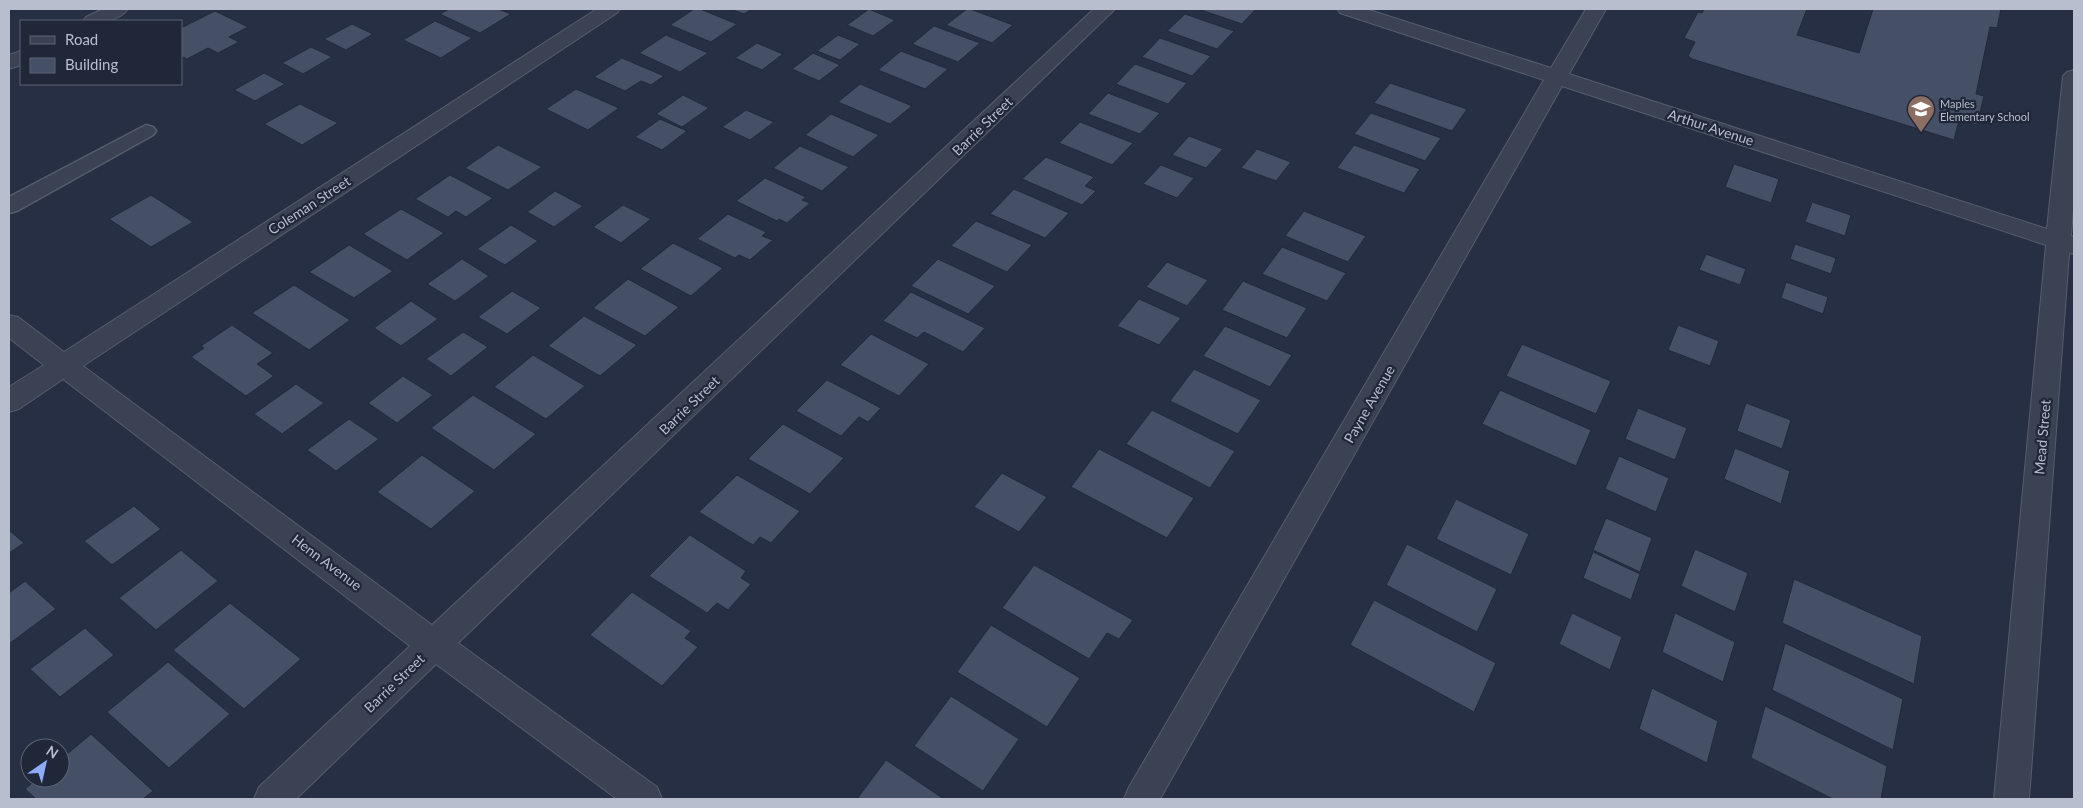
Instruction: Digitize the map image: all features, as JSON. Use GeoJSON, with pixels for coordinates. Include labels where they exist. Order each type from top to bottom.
{"type":"FeatureCollection","features":[{"type":"Feature","properties":{"kind":"street"},"geometry":{"type":"LineString","coordinates":[[95,20],[118,9]]}},
{"type":"Feature","properties":{"kind":"street","name":"Coleman Street"},"geometry":{"type":"LineString","coordinates":[[9,401],[610,9]]}},
{"type":"Feature","properties":{"kind":"street","name":"Barrie Street"},"geometry":{"type":"LineString","coordinates":[[271,799],[1105,9]]}},
{"type":"Feature","properties":{"kind":"street","name":"Arthur Avenue"},"geometry":{"type":"LineString","coordinates":[[1347,9],[2066,243]]}},
{"type":"Feature","properties":{"kind":"street","name":"Payne Avenue"},"geometry":{"type":"LineString","coordinates":[[1141,799],[1596,9]]}},
{"type":"Feature","properties":{"kind":"street"},"geometry":{"type":"LineString","coordinates":[[9,63],[20,57]]}},
{"type":"Feature","properties":{"kind":"street","name":"Mead Street"},"geometry":{"type":"LineString","coordinates":[[2012,799],[2066,243],[2074,76]]}},
{"type":"Feature","properties":{"kind":"street","name":"Henn Avenue"},"geometry":{"type":"LineString","coordinates":[[9,324],[434,645],[476,673],[645,799]]}},
{"type":"Feature","properties":{"kind":"lane"},"geometry":{"type":"LineString","coordinates":[[9,206],[146,131]]}},
{"type":"Feature","properties":{"kind":"building"},"geometry":{"type":"Polygon","coordinates":[[[449,9],[498,9],[511,14],[480,33],[440,14],[449,9]]]}},
{"type":"Feature","properties":{"kind":"building"},"geometry":{"type":"Polygon","coordinates":[[[694,9],[700,9],[737,24],[711,42],[670,25],[694,9]]]}},
{"type":"Feature","properties":{"kind":"building"},"geometry":{"type":"Polygon","coordinates":[[[730,9],[752,9],[744,14],[730,9]]]}},
{"type":"Feature","properties":{"kind":"building"},"geometry":{"type":"Polygon","coordinates":[[[869,9],[895,20],[873,36],[847,25],[869,9]]]}},
{"type":"Feature","properties":{"kind":"building"},"geometry":{"type":"Polygon","coordinates":[[[967,9],[1013,25],[992,43],[946,25],[967,9]]]}},
{"type":"Feature","properties":{"kind":"building"},"geometry":{"type":"Polygon","coordinates":[[[1198,9],[1256,9],[1242,24],[1198,9]]]}},
{"type":"Feature","properties":{"kind":"building","name":"Maples Elementary School"},"geometry":{"type":"Polygon","coordinates":[[[1704,9],[1807,9],[1797,35],[1859,53],[1873,9],[2001,9],[1997,28],[1990,27],[1976,94],[1984,96],[1977,125],[1959,120],[1954,140],[1692,59],[1688,56],[1695,42],[1684,38],[1698,12],[1702,13],[1704,9]]]}},
{"type":"Feature","properties":{"kind":"building"},"geometry":{"type":"Polygon","coordinates":[[[215,11],[248,27],[229,37],[239,42],[218,53],[208,48],[187,59],[182,56],[182,28],[215,11]]]}},
{"type":"Feature","properties":{"kind":"building"},"geometry":{"type":"Polygon","coordinates":[[[1185,14],[1234,31],[1217,49],[1167,31],[1185,14]]]}},
{"type":"Feature","properties":{"kind":"building"},"geometry":{"type":"Polygon","coordinates":[[[435,21],[472,38],[441,58],[403,40],[435,21]]]}},
{"type":"Feature","properties":{"kind":"building"},"geometry":{"type":"Polygon","coordinates":[[[352,24],[373,34],[346,50],[324,39],[352,24]]]}},
{"type":"Feature","properties":{"kind":"building"},"geometry":{"type":"Polygon","coordinates":[[[934,26],[980,43],[958,62],[912,44],[934,26]]]}},
{"type":"Feature","properties":{"kind":"building"},"geometry":{"type":"Polygon","coordinates":[[[666,35],[708,53],[680,72],[639,53],[666,35]]]}},
{"type":"Feature","properties":{"kind":"building"},"geometry":{"type":"Polygon","coordinates":[[[838,35],[860,44],[840,60],[817,51],[838,35]]]}},
{"type":"Feature","properties":{"kind":"building"},"geometry":{"type":"Polygon","coordinates":[[[1160,38],[1211,56],[1192,76],[1142,57],[1160,38]]]}},
{"type":"Feature","properties":{"kind":"building"},"geometry":{"type":"Polygon","coordinates":[[[757,43],[783,54],[762,70],[735,58],[757,43]]]}},
{"type":"Feature","properties":{"kind":"building"},"geometry":{"type":"Polygon","coordinates":[[[311,47],[332,57],[303,74],[282,63],[311,47]]]}},
{"type":"Feature","properties":{"kind":"building"},"geometry":{"type":"Polygon","coordinates":[[[901,51],[948,69],[925,89],[878,70],[901,51]]]}},
{"type":"Feature","properties":{"kind":"building"},"geometry":{"type":"Polygon","coordinates":[[[813,53],[840,65],[819,81],[792,69],[813,53]]]}},
{"type":"Feature","properties":{"kind":"building"},"geometry":{"type":"Polygon","coordinates":[[[622,58],[664,76],[651,85],[641,81],[625,91],[594,77],[622,58]]]}},
{"type":"Feature","properties":{"kind":"building"},"geometry":{"type":"Polygon","coordinates":[[[1135,64],[1187,83],[1168,104],[1116,84],[1135,64]]]}},
{"type":"Feature","properties":{"kind":"building"},"geometry":{"type":"Polygon","coordinates":[[[264,73],[285,84],[255,101],[234,90],[264,73]]]}},
{"type":"Feature","properties":{"kind":"building"},"geometry":{"type":"Polygon","coordinates":[[[1390,83],[1467,109],[1452,131],[1374,103],[1390,83]]]}},
{"type":"Feature","properties":{"kind":"building"},"geometry":{"type":"Polygon","coordinates":[[[860,84],[912,106],[890,124],[838,102],[860,84]]]}},
{"type":"Feature","properties":{"kind":"building"},"geometry":{"type":"Polygon","coordinates":[[[576,89],[619,108],[588,130],[546,109],[576,89]]]}},
{"type":"Feature","properties":{"kind":"building"},"geometry":{"type":"Polygon","coordinates":[[[1108,93],[1160,113],[1140,134],[1088,114],[1108,93]]]}},
{"type":"Feature","properties":{"kind":"building"},"geometry":{"type":"Polygon","coordinates":[[[683,95],[709,108],[682,127],[656,114],[683,95]]]}},
{"type":"Feature","properties":{"kind":"building"},"geometry":{"type":"Polygon","coordinates":[[[300,104],[338,123],[302,145],[264,124],[300,104]]]}},
{"type":"Feature","properties":{"kind":"building"},"geometry":{"type":"Polygon","coordinates":[[[746,110],[774,122],[750,140],[722,127],[746,110]]]}},
{"type":"Feature","properties":{"kind":"building"},"geometry":{"type":"Polygon","coordinates":[[[1371,113],[1441,138],[1425,161],[1354,134],[1371,113]]]}},
{"type":"Feature","properties":{"kind":"building"},"geometry":{"type":"Polygon","coordinates":[[[831,114],[879,135],[853,157],[805,135],[831,114]]]}},
{"type":"Feature","properties":{"kind":"building"},"geometry":{"type":"Polygon","coordinates":[[[660,119],[687,131],[662,150],[635,137],[660,119]]]}},
{"type":"Feature","properties":{"kind":"building"},"geometry":{"type":"Polygon","coordinates":[[[1080,122],[1133,143],[1112,165],[1059,143],[1080,122]]]}},
{"type":"Feature","properties":{"kind":"building"},"geometry":{"type":"Polygon","coordinates":[[[1189,136],[1223,149],[1206,168],[1172,155],[1189,136]]]}},
{"type":"Feature","properties":{"kind":"building"},"geometry":{"type":"Polygon","coordinates":[[[498,145],[542,167],[508,190],[465,168],[498,145]]]}},
{"type":"Feature","properties":{"kind":"building"},"geometry":{"type":"Polygon","coordinates":[[[1354,145],[1420,169],[1404,193],[1337,168],[1354,145]]]}},
{"type":"Feature","properties":{"kind":"building"},"geometry":{"type":"Polygon","coordinates":[[[800,146],[849,167],[822,191],[773,168],[800,146]]]}},
{"type":"Feature","properties":{"kind":"building"},"geometry":{"type":"Polygon","coordinates":[[[1257,149],[1291,162],[1276,181],[1241,168],[1257,149]]]}},
{"type":"Feature","properties":{"kind":"building"},"geometry":{"type":"Polygon","coordinates":[[[1046,157],[1094,177],[1085,186],[1096,191],[1082,205],[1022,179],[1046,157]]]}},
{"type":"Feature","properties":{"kind":"building"},"geometry":{"type":"Polygon","coordinates":[[[1734,164],[1779,179],[1771,203],[1725,187],[1734,164]]]}},
{"type":"Feature","properties":{"kind":"building"},"geometry":{"type":"Polygon","coordinates":[[[1161,165],[1194,178],[1177,198],[1143,184],[1161,165]]]}},
{"type":"Feature","properties":{"kind":"building"},"geometry":{"type":"Polygon","coordinates":[[[450,175],[493,198],[466,217],[456,211],[448,217],[415,199],[450,175]]]}},
{"type":"Feature","properties":{"kind":"building"},"geometry":{"type":"Polygon","coordinates":[[[765,178],[806,197],[802,200],[810,203],[787,223],[779,219],[777,221],[736,201],[765,178]]]}},
{"type":"Feature","properties":{"kind":"building"},"geometry":{"type":"Polygon","coordinates":[[[1014,189],[1069,213],[1045,238],[990,214],[1014,189]]]}},
{"type":"Feature","properties":{"kind":"building"},"geometry":{"type":"Polygon","coordinates":[[[555,191],[583,206],[554,227],[527,212],[555,191]]]}},
{"type":"Feature","properties":{"kind":"building"},"geometry":{"type":"Polygon","coordinates":[[[151,195],[193,222],[151,247],[109,219],[151,195]]]}},
{"type":"Feature","properties":{"kind":"building"},"geometry":{"type":"Polygon","coordinates":[[[1812,202],[1851,215],[1845,236],[1805,222],[1812,202]]]}},
{"type":"Feature","properties":{"kind":"building"},"geometry":{"type":"Polygon","coordinates":[[[623,205],[651,219],[621,243],[593,227],[623,205]]]}},
{"type":"Feature","properties":{"kind":"building"},"geometry":{"type":"Polygon","coordinates":[[[401,209],[444,233],[407,260],[363,234],[401,209]]]}},
{"type":"Feature","properties":{"kind":"building"},"geometry":{"type":"Polygon","coordinates":[[[1304,211],[1366,236],[1348,262],[1285,236],[1304,211]]]}},
{"type":"Feature","properties":{"kind":"building"},"geometry":{"type":"Polygon","coordinates":[[[728,214],[766,232],[762,236],[773,240],[750,260],[739,255],[735,258],[697,239],[728,214]]]}},
{"type":"Feature","properties":{"kind":"building"},"geometry":{"type":"Polygon","coordinates":[[[976,221],[1032,245],[1007,272],[951,246],[976,221]]]}},
{"type":"Feature","properties":{"kind":"building"},"geometry":{"type":"Polygon","coordinates":[[[511,225],[538,241],[505,265],[477,249],[511,225]]]}},
{"type":"Feature","properties":{"kind":"building"},"geometry":{"type":"Polygon","coordinates":[[[673,243],[723,268],[691,296],[640,269],[673,243]]]}},
{"type":"Feature","properties":{"kind":"building"},"geometry":{"type":"Polygon","coordinates":[[[1795,244],[1836,258],[1831,274],[1790,259],[1795,244]]]}},
{"type":"Feature","properties":{"kind":"building"},"geometry":{"type":"Polygon","coordinates":[[[349,245],[393,271],[354,298],[309,272],[349,245]]]}},
{"type":"Feature","properties":{"kind":"building"},"geometry":{"type":"Polygon","coordinates":[[[1282,247],[1346,273],[1327,301],[1262,274],[1282,247]]]}},
{"type":"Feature","properties":{"kind":"building"},"geometry":{"type":"Polygon","coordinates":[[[1706,254],[1746,269],[1740,285],[1699,270],[1706,254]]]}},
{"type":"Feature","properties":{"kind":"building"},"geometry":{"type":"Polygon","coordinates":[[[462,259],[489,276],[455,301],[427,284],[462,259]]]}},
{"type":"Feature","properties":{"kind":"building"},"geometry":{"type":"Polygon","coordinates":[[[938,259],[995,286],[968,314],[911,286],[938,259]]]}},
{"type":"Feature","properties":{"kind":"building"},"geometry":{"type":"Polygon","coordinates":[[[1167,262],[1208,280],[1187,306],[1146,287],[1167,262]]]}},
{"type":"Feature","properties":{"kind":"building"},"geometry":{"type":"Polygon","coordinates":[[[628,279],[679,307],[645,336],[593,308],[628,279]]]}},
{"type":"Feature","properties":{"kind":"building"},"geometry":{"type":"Polygon","coordinates":[[[1243,281],[1307,308],[1287,338],[1222,310],[1243,281]]]}},
{"type":"Feature","properties":{"kind":"building"},"geometry":{"type":"Polygon","coordinates":[[[1786,282],[1828,297],[1823,314],[1781,298],[1786,282]]]}},
{"type":"Feature","properties":{"kind":"building"},"geometry":{"type":"Polygon","coordinates":[[[294,285],[350,320],[309,350],[252,313],[294,285]]]}},
{"type":"Feature","properties":{"kind":"building"},"geometry":{"type":"Polygon","coordinates":[[[512,291],[541,308],[507,334],[478,317],[512,291]]]}},
{"type":"Feature","properties":{"kind":"building"},"geometry":{"type":"Polygon","coordinates":[[[911,292],[985,328],[963,352],[924,332],[917,338],[883,321],[911,292]]]}},
{"type":"Feature","properties":{"kind":"building"},"geometry":{"type":"Polygon","coordinates":[[[1139,299],[1181,318],[1159,345],[1117,326],[1139,299]]]}},
{"type":"Feature","properties":{"kind":"building"},"geometry":{"type":"Polygon","coordinates":[[[411,301],[438,319],[401,346],[374,328],[411,301]]]}},
{"type":"Feature","properties":{"kind":"building"},"geometry":{"type":"Polygon","coordinates":[[[584,316],[637,345],[600,376],[548,346],[584,316]]]}},
{"type":"Feature","properties":{"kind":"building"},"geometry":{"type":"Polygon","coordinates":[[[232,325],[273,353],[257,364],[274,376],[246,396],[191,357],[204,348],[201,346],[232,325]]]}},
{"type":"Feature","properties":{"kind":"building"},"geometry":{"type":"Polygon","coordinates":[[[1678,325],[1719,341],[1710,366],[1668,350],[1678,325]]]}},
{"type":"Feature","properties":{"kind":"building"},"geometry":{"type":"Polygon","coordinates":[[[1225,326],[1292,355],[1270,387],[1203,356],[1225,326]]]}},
{"type":"Feature","properties":{"kind":"building"},"geometry":{"type":"Polygon","coordinates":[[[463,332],[488,347],[451,376],[426,359],[463,332]]]}},
{"type":"Feature","properties":{"kind":"building"},"geometry":{"type":"Polygon","coordinates":[[[871,334],[929,364],[899,396],[840,365],[871,334]]]}},
{"type":"Feature","properties":{"kind":"building"},"geometry":{"type":"Polygon","coordinates":[[[1522,344],[1611,381],[1596,414],[1506,376],[1522,344]]]}},
{"type":"Feature","properties":{"kind":"building"},"geometry":{"type":"Polygon","coordinates":[[[533,355],[585,386],[546,419],[494,387],[533,355]]]}},
{"type":"Feature","properties":{"kind":"building"},"geometry":{"type":"Polygon","coordinates":[[[1194,369],[1261,400],[1238,434],[1170,401],[1194,369]]]}},
{"type":"Feature","properties":{"kind":"building"},"geometry":{"type":"Polygon","coordinates":[[[403,376],[433,395],[397,423],[368,403],[403,376]]]}},
{"type":"Feature","properties":{"kind":"building"},"geometry":{"type":"Polygon","coordinates":[[[827,380],[881,408],[868,422],[859,417],[841,436],[796,411],[827,380]]]}},
{"type":"Feature","properties":{"kind":"building"},"geometry":{"type":"Polygon","coordinates":[[[296,384],[324,403],[282,434],[254,414],[296,384]]]}},
{"type":"Feature","properties":{"kind":"building"},"geometry":{"type":"Polygon","coordinates":[[[1500,390],[1591,430],[1576,466],[1482,424],[1500,390]]]}},
{"type":"Feature","properties":{"kind":"building"},"geometry":{"type":"Polygon","coordinates":[[[473,395],[536,434],[494,470],[431,428],[473,395]]]}},
{"type":"Feature","properties":{"kind":"building"},"geometry":{"type":"Polygon","coordinates":[[[1746,403],[1791,420],[1782,449],[1737,431],[1746,403]]]}},
{"type":"Feature","properties":{"kind":"building"},"geometry":{"type":"Polygon","coordinates":[[[1638,408],[1687,428],[1675,460],[1625,439],[1638,408]]]}},
{"type":"Feature","properties":{"kind":"building"},"geometry":{"type":"Polygon","coordinates":[[[1152,410],[1235,451],[1210,488],[1126,444],[1152,410]]]}},
{"type":"Feature","properties":{"kind":"building"},"geometry":{"type":"Polygon","coordinates":[[[349,419],[379,439],[336,471],[307,450],[349,419]]]}},
{"type":"Feature","properties":{"kind":"building"},"geometry":{"type":"Polygon","coordinates":[[[783,424],[844,458],[810,494],[748,459],[783,424]]]}},
{"type":"Feature","properties":{"kind":"building"},"geometry":{"type":"Polygon","coordinates":[[[1735,448],[1790,471],[1781,504],[1724,479],[1735,448]]]}},
{"type":"Feature","properties":{"kind":"building"},"geometry":{"type":"Polygon","coordinates":[[[1099,449],[1194,498],[1167,538],[1071,487],[1099,449]]]}},
{"type":"Feature","properties":{"kind":"building"},"geometry":{"type":"Polygon","coordinates":[[[422,455],[475,491],[431,529],[377,492],[422,455]]]}},
{"type":"Feature","properties":{"kind":"building"},"geometry":{"type":"Polygon","coordinates":[[[1619,456],[1669,478],[1656,512],[1605,489],[1619,456]]]}},
{"type":"Feature","properties":{"kind":"building"},"geometry":{"type":"Polygon","coordinates":[[[1002,473],[1047,497],[1019,532],[974,507],[1002,473]]]}},
{"type":"Feature","properties":{"kind":"building"},"geometry":{"type":"Polygon","coordinates":[[[737,475],[800,511],[771,543],[760,537],[753,545],[699,512],[737,475]]]}},
{"type":"Feature","properties":{"kind":"building"},"geometry":{"type":"Polygon","coordinates":[[[1456,499],[1529,534],[1511,575],[1436,539],[1456,499]]]}},
{"type":"Feature","properties":{"kind":"building"},"geometry":{"type":"Polygon","coordinates":[[[134,506],[161,529],[112,565],[84,541],[134,506]]]}},
{"type":"Feature","properties":{"kind":"building"},"geometry":{"type":"Polygon","coordinates":[[[1606,518],[1652,538],[1640,572],[1593,550],[1606,518]]]}},
{"type":"Feature","properties":{"kind":"building"},"geometry":{"type":"Polygon","coordinates":[[[9,530],[24,543],[9,553],[9,530]]]}},
{"type":"Feature","properties":{"kind":"building"},"geometry":{"type":"Polygon","coordinates":[[[690,535],[746,571],[741,578],[751,584],[728,610],[717,603],[707,613],[649,576],[690,535]]]}},
{"type":"Feature","properties":{"kind":"building"},"geometry":{"type":"Polygon","coordinates":[[[1407,544],[1497,589],[1477,632],[1386,585],[1407,544]]]}},
{"type":"Feature","properties":{"kind":"building"},"geometry":{"type":"Polygon","coordinates":[[[1695,549],[1748,573],[1735,612],[1681,586],[1695,549]]]}},
{"type":"Feature","properties":{"kind":"building"},"geometry":{"type":"Polygon","coordinates":[[[181,550],[218,581],[156,630],[119,598],[181,550]]]}},
{"type":"Feature","properties":{"kind":"building"},"geometry":{"type":"Polygon","coordinates":[[[1593,552],[1640,574],[1631,600],[1583,578],[1593,552]]]}},
{"type":"Feature","properties":{"kind":"building"},"geometry":{"type":"Polygon","coordinates":[[[1034,565],[1133,620],[1119,639],[1107,633],[1089,659],[1002,608],[1034,565]]]}},
{"type":"Feature","properties":{"kind":"building"},"geometry":{"type":"Polygon","coordinates":[[[1794,579],[1922,636],[1914,684],[1782,623],[1794,579]]]}},
{"type":"Feature","properties":{"kind":"building"},"geometry":{"type":"Polygon","coordinates":[[[25,581],[56,609],[9,644],[9,593],[25,581]]]}},
{"type":"Feature","properties":{"kind":"building"},"geometry":{"type":"Polygon","coordinates":[[[632,592],[691,631],[685,638],[698,647],[662,686],[590,635],[632,592]]]}},
{"type":"Feature","properties":{"kind":"building"},"geometry":{"type":"Polygon","coordinates":[[[1374,600],[1496,663],[1474,712],[1350,645],[1374,600]]]}},
{"type":"Feature","properties":{"kind":"building"},"geometry":{"type":"Polygon","coordinates":[[[230,603],[301,659],[244,709],[173,650],[230,603]]]}},
{"type":"Feature","properties":{"kind":"building"},"geometry":{"type":"Polygon","coordinates":[[[1572,613],[1622,637],[1610,670],[1559,644],[1572,613]]]}},
{"type":"Feature","properties":{"kind":"building"},"geometry":{"type":"Polygon","coordinates":[[[1675,613],[1735,642],[1723,682],[1662,652],[1675,613]]]}},
{"type":"Feature","properties":{"kind":"building"},"geometry":{"type":"Polygon","coordinates":[[[991,625],[1080,678],[1047,727],[957,672],[991,625]]]}},
{"type":"Feature","properties":{"kind":"building"},"geometry":{"type":"Polygon","coordinates":[[[85,628],[114,655],[60,697],[30,669],[85,628]]]}},
{"type":"Feature","properties":{"kind":"building"},"geometry":{"type":"Polygon","coordinates":[[[1785,643],[1903,699],[1893,750],[1772,690],[1785,643]]]}},
{"type":"Feature","properties":{"kind":"building"},"geometry":{"type":"Polygon","coordinates":[[[168,662],[230,714],[169,768],[107,712],[168,662]]]}},
{"type":"Feature","properties":{"kind":"building"},"geometry":{"type":"Polygon","coordinates":[[[1652,688],[1718,721],[1707,763],[1639,729],[1652,688]]]}},
{"type":"Feature","properties":{"kind":"building"},"geometry":{"type":"Polygon","coordinates":[[[951,696],[1019,739],[983,791],[914,746],[951,696]]]}},
{"type":"Feature","properties":{"kind":"building"},"geometry":{"type":"Polygon","coordinates":[[[1765,706],[1887,766],[1881,799],[1833,799],[1751,758],[1765,706]]]}},
{"type":"Feature","properties":{"kind":"building"},"geometry":{"type":"Polygon","coordinates":[[[91,734],[153,791],[143,799],[36,799],[25,789],[70,788],[70,752],[91,734]]]}},
{"type":"Feature","properties":{"kind":"building"},"geometry":{"type":"Polygon","coordinates":[[[886,760],[944,799],[857,799],[886,760]]]}},
{"type":"Feature","properties":{"kind":"place","name":"Maples Elementary School"},"geometry":{"type":"Point","coordinates":[1921,133]}}]}
